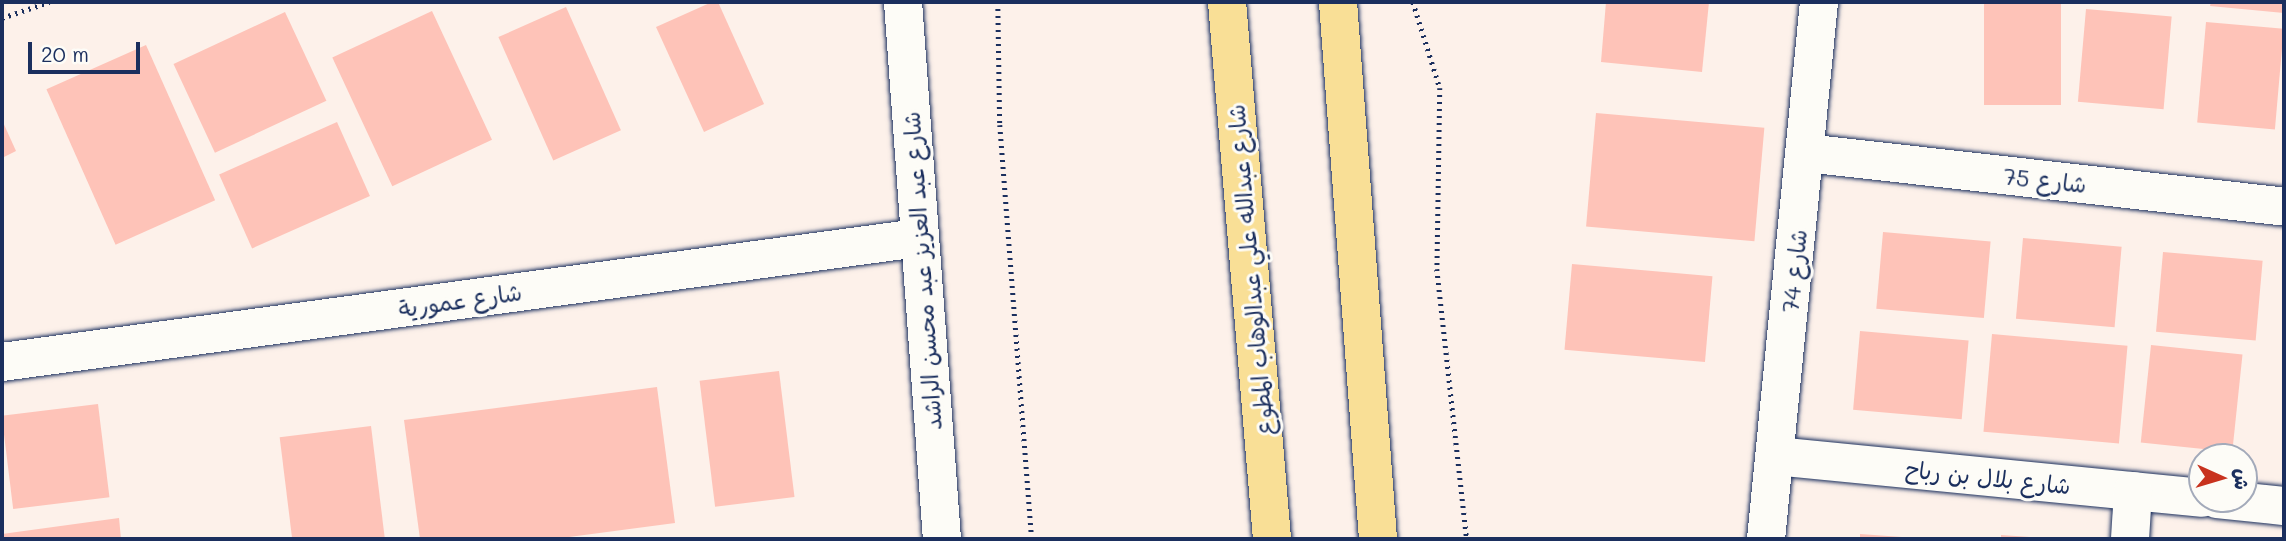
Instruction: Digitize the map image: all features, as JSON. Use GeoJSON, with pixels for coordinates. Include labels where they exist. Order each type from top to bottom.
{"type":"FeatureCollection","features":[{"type":"Feature","properties":{"kind":"main road","name":"شارع عبدالله علي عبدالوهاب المطوع"},"geometry":{"type":"LineString","coordinates":[[1227,2],[1272,539]]}},
{"type":"Feature","properties":{"kind":"main road"},"geometry":{"type":"LineString","coordinates":[[1338,2],[1378,539]]}},
{"type":"Feature","properties":{"kind":"street","name":"شارع عبد العزيز عبد محسن الراشد"},"geometry":{"type":"LineString","coordinates":[[903,2],[918,238],[942,539]]}},
{"type":"Feature","properties":{"kind":"street","name":"شارع 74"},"geometry":{"type":"LineString","coordinates":[[1766,539],[1819,2]]}},
{"type":"Feature","properties":{"kind":"street","name":"شارع 75"},"geometry":{"type":"LineString","coordinates":[[1806,153],[2284,207]]}},
{"type":"Feature","properties":{"kind":"street","name":"شارع عمورية"},"geometry":{"type":"LineString","coordinates":[[2,362],[918,238]]}},
{"type":"Feature","properties":{"kind":"street","name":"شارع بلال بن رباح"},"geometry":{"type":"LineString","coordinates":[[1775,456],[2188,497]]}},
{"type":"Feature","properties":{"kind":"street"},"geometry":{"type":"LineString","coordinates":[[2130,539],[2133,491]]}},
{"type":"Feature","properties":{"kind":"street"},"geometry":{"type":"LineString","coordinates":[[2258,503],[2284,506]]}},
{"type":"Feature","properties":{"kind":"path"},"geometry":{"type":"LineString","coordinates":[[2,18],[49,2]]}},
{"type":"Feature","properties":{"kind":"path"},"geometry":{"type":"LineString","coordinates":[[998,2],[1000,125],[1032,539]]}},
{"type":"Feature","properties":{"kind":"path"},"geometry":{"type":"LineString","coordinates":[[1413,2],[1440,88],[1437,269],[1467,539]]}},
{"type":"Feature","properties":{"kind":"building"},"geometry":{"type":"Polygon","coordinates":[[[712,2],[718,2],[764,104],[704,132],[656,27],[712,2]]]}},
{"type":"Feature","properties":{"kind":"building"},"geometry":{"type":"Polygon","coordinates":[[[1606,2],[1709,2],[1702,72],[1601,62],[1606,2]]]}},
{"type":"Feature","properties":{"kind":"building"},"geometry":{"type":"Polygon","coordinates":[[[1984,2],[2061,2],[2061,105],[1984,105],[1984,2]]]}},
{"type":"Feature","properties":{"kind":"building"},"geometry":{"type":"Polygon","coordinates":[[[2211,2],[2284,2],[2284,13],[2210,6],[2211,2]]]}},
{"type":"Feature","properties":{"kind":"building"},"geometry":{"type":"Polygon","coordinates":[[[566,7],[621,130],[553,160],[498,37],[566,7]]]}},
{"type":"Feature","properties":{"kind":"building"},"geometry":{"type":"Polygon","coordinates":[[[2086,9],[2172,16],[2164,109],[2078,102],[2086,9]]]}},
{"type":"Feature","properties":{"kind":"building"},"geometry":{"type":"Polygon","coordinates":[[[432,11],[492,140],[392,186],[332,57],[432,11]]]}},
{"type":"Feature","properties":{"kind":"building"},"geometry":{"type":"Polygon","coordinates":[[[285,12],[326,101],[215,153],[174,64],[285,12]]]}},
{"type":"Feature","properties":{"kind":"building"},"geometry":{"type":"Polygon","coordinates":[[[2206,22],[2284,29],[2275,129],[2197,123],[2206,22]]]}},
{"type":"Feature","properties":{"kind":"building"},"geometry":{"type":"Polygon","coordinates":[[[146,45],[215,200],[116,245],[46,89],[146,45]]]}},
{"type":"Feature","properties":{"kind":"building"},"geometry":{"type":"Polygon","coordinates":[[[1596,113],[1764,128],[1754,241],[1586,227],[1596,113]]]}},
{"type":"Feature","properties":{"kind":"building"},"geometry":{"type":"Polygon","coordinates":[[[2,120],[16,151],[2,158],[2,120]]]}},
{"type":"Feature","properties":{"kind":"building"},"geometry":{"type":"Polygon","coordinates":[[[337,122],[370,196],[252,248],[219,174],[337,122]]]}},
{"type":"Feature","properties":{"kind":"building"},"geometry":{"type":"Polygon","coordinates":[[[1883,232],[1991,241],[1984,318],[1876,309],[1883,232]]]}},
{"type":"Feature","properties":{"kind":"building"},"geometry":{"type":"Polygon","coordinates":[[[2023,238],[2122,247],[2115,327],[2016,319],[2023,238]]]}},
{"type":"Feature","properties":{"kind":"building"},"geometry":{"type":"Polygon","coordinates":[[[2163,252],[2263,261],[2256,340],[2156,332],[2163,252]]]}},
{"type":"Feature","properties":{"kind":"building"},"geometry":{"type":"Polygon","coordinates":[[[1572,264],[1712,276],[1705,362],[1565,350],[1572,264]]]}},
{"type":"Feature","properties":{"kind":"building"},"geometry":{"type":"Polygon","coordinates":[[[1860,331],[1969,340],[1962,419],[1853,410],[1860,331]]]}},
{"type":"Feature","properties":{"kind":"building"},"geometry":{"type":"Polygon","coordinates":[[[1992,334],[2127,346],[2119,443],[1983,432],[1992,334]]]}},
{"type":"Feature","properties":{"kind":"building"},"geometry":{"type":"Polygon","coordinates":[[[2151,345],[2242,355],[2233,443],[2188,443],[2188,447],[2141,442],[2151,345]]]}},
{"type":"Feature","properties":{"kind":"building"},"geometry":{"type":"Polygon","coordinates":[[[779,371],[794,497],[715,507],[700,381],[779,371]]]}},
{"type":"Feature","properties":{"kind":"building"},"geometry":{"type":"Polygon","coordinates":[[[657,387],[675,523],[554,539],[420,539],[404,420],[657,387]]]}},
{"type":"Feature","properties":{"kind":"building"},"geometry":{"type":"Polygon","coordinates":[[[98,404],[109,497],[13,509],[2,416],[98,404]]]}},
{"type":"Feature","properties":{"kind":"building"},"geometry":{"type":"Polygon","coordinates":[[[371,426],[385,539],[292,539],[280,437],[371,426]]]}},
{"type":"Feature","properties":{"kind":"building"},"geometry":{"type":"Polygon","coordinates":[[[119,518],[121,539],[2,539],[2,534],[119,518]]]}},
{"type":"Feature","properties":{"kind":"building"},"geometry":{"type":"Polygon","coordinates":[[[1860,534],[1902,537],[1902,539],[1860,539],[1860,534]]]}},
{"type":"Feature","properties":{"kind":"building"},"geometry":{"type":"Polygon","coordinates":[[[2001,535],[2030,537],[2030,539],[2001,539],[2001,535]]]}}]}
